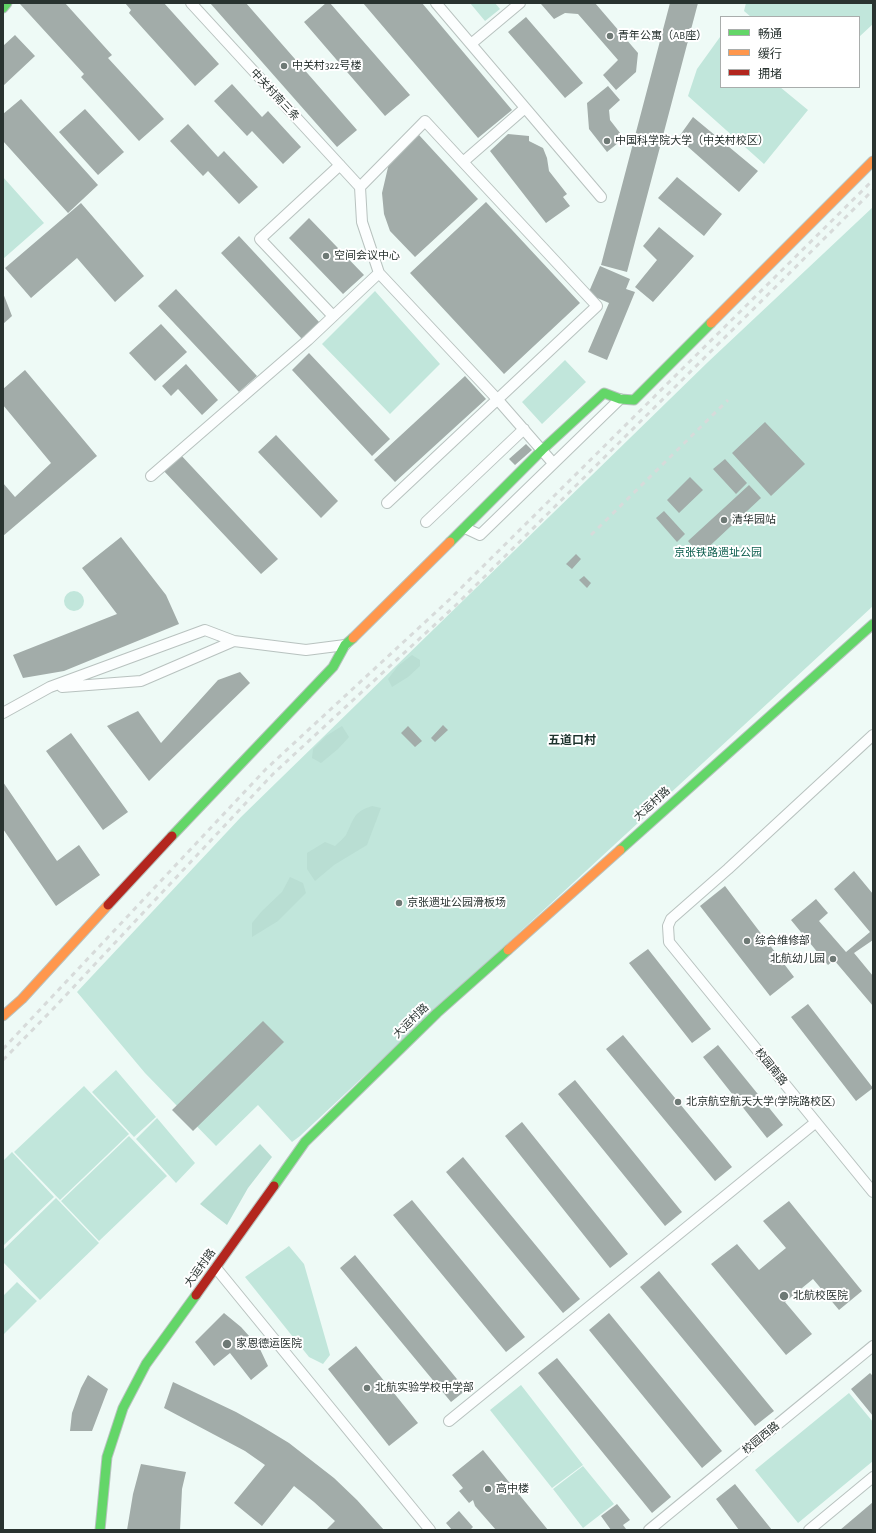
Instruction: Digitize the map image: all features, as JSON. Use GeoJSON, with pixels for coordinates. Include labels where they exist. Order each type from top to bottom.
{"type":"FeatureCollection","features":[{"type":"Feature","properties":{"kind":"street"},"geometry":{"type":"LineString","coordinates":[[3,8],[7,3]]}},
{"type":"Feature","properties":{"kind":"street","name":"中关村南三条"},"geometry":{"type":"LineString","coordinates":[[191,3],[360,187]]}},
{"type":"Feature","properties":{"kind":"street"},"geometry":{"type":"LineString","coordinates":[[436,3],[601,197]]}},
{"type":"Feature","properties":{"kind":"street"},"geometry":{"type":"LineString","coordinates":[[471,44],[520,3]]}},
{"type":"Feature","properties":{"kind":"street"},"geometry":{"type":"LineString","coordinates":[[463,162],[525,108]]}},
{"type":"Feature","properties":{"kind":"street"},"geometry":{"type":"LineString","coordinates":[[387,503],[498,400],[598,306],[425,121],[360,187],[362,222],[379,273],[498,400],[553,463]]}},
{"type":"Feature","properties":{"kind":"street"},"geometry":{"type":"LineString","coordinates":[[3,1016],[22,999],[180,827],[333,667],[345,645],[465,528],[542,450],[604,393],[620,399],[634,400],[873,161]]}},
{"type":"Feature","properties":{"kind":"street"},"geometry":{"type":"LineString","coordinates":[[334,316],[260,239],[340,166]]}},
{"type":"Feature","properties":{"kind":"street"},"geometry":{"type":"LineString","coordinates":[[151,476],[308,340],[379,273]]}},
{"type":"Feature","properties":{"kind":"street"},"geometry":{"type":"LineString","coordinates":[[465,528],[480,535],[620,399]]}},
{"type":"Feature","properties":{"kind":"street"},"geometry":{"type":"LineString","coordinates":[[426,522],[524,429]]}},
{"type":"Feature","properties":{"kind":"street","name":"大运村路"},"geometry":{"type":"LineString","coordinates":[[100,1530],[107,1456],[123,1408],[146,1364],[296,1154],[324,1122],[437,1013],[873,624]]}},
{"type":"Feature","properties":{"kind":"street"},"geometry":{"type":"LineString","coordinates":[[3,713],[50,687],[205,630],[234,641],[306,650],[345,645]]}},
{"type":"Feature","properties":{"kind":"street"},"geometry":{"type":"LineString","coordinates":[[50,687],[140,681],[234,641]]}},
{"type":"Feature","properties":{"kind":"street","name":"校园南路"},"geometry":{"type":"LineString","coordinates":[[873,735],[728,869],[671,919],[668,926],[669,942],[873,1192]]}},
{"type":"Feature","properties":{"kind":"street"},"geometry":{"type":"LineString","coordinates":[[449,1421],[816,1122]]}},
{"type":"Feature","properties":{"kind":"street"},"geometry":{"type":"LineString","coordinates":[[216,1268],[430,1530]]}},
{"type":"Feature","properties":{"kind":"street","name":"校园西路"},"geometry":{"type":"LineString","coordinates":[[649,1530],[873,1346]]}},
{"type":"Feature","properties":{"kind":"street"},"geometry":{"type":"LineString","coordinates":[[809,1530],[873,1477]]}},
{"type":"Feature","properties":{"kind":"green space"},"geometry":{"type":"Polygon","coordinates":[[[470,3],[495,3],[500,9],[485,21],[470,3]]]}},
{"type":"Feature","properties":{"kind":"green space"},"geometry":{"type":"Polygon","coordinates":[[[746,3],[873,3],[873,24],[860,36],[860,16],[750,16],[744,11],[746,3]]]}},
{"type":"Feature","properties":{"kind":"green space"},"geometry":{"type":"Polygon","coordinates":[[[720,37],[720,88],[781,88],[808,110],[764,164],[688,96],[697,69],[720,37]]]}},
{"type":"Feature","properties":{"kind":"green space"},"geometry":{"type":"Polygon","coordinates":[[[3,177],[44,223],[3,259],[3,177]]]}},
{"type":"Feature","properties":{"kind":"green space","name":"京张铁路遗址公园"},"geometry":{"type":"Polygon","coordinates":[[[873,207],[873,606],[300,1136],[292,1142],[258,1105],[216,1146],[145,1073],[77,992],[241,817],[708,362],[873,207]]]}},
{"type":"Feature","properties":{"kind":"green space"},"geometry":{"type":"Polygon","coordinates":[[[375,291],[440,364],[390,414],[322,344],[375,291]]]}},
{"type":"Feature","properties":{"kind":"green space"},"geometry":{"type":"Polygon","coordinates":[[[565,360],[586,382],[542,424],[522,402],[565,360]]]}},
{"type":"Feature","properties":{"kind":"green space"},"geometry":{"type":"Polygon","coordinates":[[[70,591],[78,591],[84,597],[84,605],[78,611],[70,611],[64,605],[64,597],[70,591]]]}},
{"type":"Feature","properties":{"kind":"green space"},"geometry":{"type":"Polygon","coordinates":[[[412,655],[420,660],[420,666],[408,677],[392,687],[388,679],[398,666],[412,655]]]}},
{"type":"Feature","properties":{"kind":"green space"},"geometry":{"type":"Polygon","coordinates":[[[342,726],[349,737],[338,749],[321,763],[312,758],[313,749],[326,736],[342,726]]]}},
{"type":"Feature","properties":{"kind":"green space"},"geometry":{"type":"Polygon","coordinates":[[[372,806],[381,808],[367,845],[334,865],[315,881],[307,869],[307,853],[325,842],[335,846],[346,835],[355,817],[361,811],[372,806]]]}},
{"type":"Feature","properties":{"kind":"green space"},"geometry":{"type":"Polygon","coordinates":[[[290,877],[303,883],[306,893],[278,921],[252,937],[252,923],[282,892],[290,877]]]}},
{"type":"Feature","properties":{"kind":"green space"},"geometry":{"type":"Polygon","coordinates":[[[116,1070],[156,1117],[134,1137],[92,1092],[116,1070]]]}},
{"type":"Feature","properties":{"kind":"green space"},"geometry":{"type":"Polygon","coordinates":[[[84,1086],[129,1134],[60,1200],[14,1152],[84,1086]]]}},
{"type":"Feature","properties":{"kind":"green space"},"geometry":{"type":"Polygon","coordinates":[[[157,1118],[195,1163],[176,1183],[136,1139],[157,1118]]]}},
{"type":"Feature","properties":{"kind":"green space"},"geometry":{"type":"Polygon","coordinates":[[[129,1136],[167,1176],[99,1241],[61,1201],[129,1136]]]}},
{"type":"Feature","properties":{"kind":"green space"},"geometry":{"type":"Polygon","coordinates":[[[260,1144],[272,1157],[248,1188],[227,1225],[200,1204],[260,1144]]]}},
{"type":"Feature","properties":{"kind":"green space"},"geometry":{"type":"Polygon","coordinates":[[[12,1152],[54,1197],[3,1246],[3,1161],[12,1152]]]}},
{"type":"Feature","properties":{"kind":"green space"},"geometry":{"type":"Polygon","coordinates":[[[56,1198],[99,1243],[40,1300],[3,1262],[3,1250],[56,1198]]]}},
{"type":"Feature","properties":{"kind":"green space"},"geometry":{"type":"Polygon","coordinates":[[[289,1246],[304,1264],[330,1355],[323,1364],[309,1357],[245,1277],[289,1246]]]}},
{"type":"Feature","properties":{"kind":"green space"},"geometry":{"type":"Polygon","coordinates":[[[17,1282],[37,1301],[3,1335],[3,1296],[17,1282]]]}},
{"type":"Feature","properties":{"kind":"green space"},"geometry":{"type":"Polygon","coordinates":[[[521,1385],[583,1465],[552,1488],[490,1410],[521,1385]]]}},
{"type":"Feature","properties":{"kind":"green space"},"geometry":{"type":"Polygon","coordinates":[[[849,1393],[873,1422],[873,1461],[798,1523],[755,1470],[849,1393]]]}},
{"type":"Feature","properties":{"kind":"green space"},"geometry":{"type":"Polygon","coordinates":[[[583,1466],[614,1504],[583,1528],[553,1489],[583,1466]]]}},
{"type":"Feature","properties":{"kind":"building"},"geometry":{"type":"Polygon","coordinates":[[[65,3],[112,55],[108,58],[164,119],[139,141],[81,77],[84,74],[20,4],[65,3]]]}},
{"type":"Feature","properties":{"kind":"building"},"geometry":{"type":"Polygon","coordinates":[[[125,3],[164,3],[219,64],[195,86],[129,13],[131,10],[125,3]]]}},
{"type":"Feature","properties":{"kind":"building","name":"中关村322号楼"},"geometry":{"type":"Polygon","coordinates":[[[210,3],[246,3],[357,130],[337,147],[210,3]]]}},
{"type":"Feature","properties":{"kind":"building"},"geometry":{"type":"Polygon","coordinates":[[[326,3],[330,3],[410,95],[385,116],[304,22],[326,3]]]}},
{"type":"Feature","properties":{"kind":"building"},"geometry":{"type":"Polygon","coordinates":[[[363,3],[422,3],[512,110],[478,138],[363,3]]]}},
{"type":"Feature","properties":{"kind":"building","name":"青年公寓（AB座）"},"geometry":{"type":"Polygon","coordinates":[[[595,3],[638,53],[636,72],[616,90],[603,75],[618,60],[578,14],[565,13],[554,19],[541,4],[595,3]]]}},
{"type":"Feature","properties":{"kind":"building"},"geometry":{"type":"Polygon","coordinates":[[[670,3],[698,3],[627,272],[601,265],[670,3]]]}},
{"type":"Feature","properties":{"kind":"building"},"geometry":{"type":"Polygon","coordinates":[[[526,17],[583,83],[565,98],[508,32],[526,17]]]}},
{"type":"Feature","properties":{"kind":"building"},"geometry":{"type":"Polygon","coordinates":[[[15,35],[35,56],[3,86],[3,46],[15,35]]]}},
{"type":"Feature","properties":{"kind":"building"},"geometry":{"type":"Polygon","coordinates":[[[232,84],[262,117],[268,111],[301,147],[283,164],[252,131],[247,136],[214,101],[232,84]]]}},
{"type":"Feature","properties":{"kind":"building"},"geometry":{"type":"Polygon","coordinates":[[[608,86],[620,100],[609,110],[610,120],[624,138],[607,152],[589,129],[587,103],[608,86]]]}},
{"type":"Feature","properties":{"kind":"building"},"geometry":{"type":"Polygon","coordinates":[[[21,99],[98,185],[68,213],[3,141],[3,114],[21,99]]]}},
{"type":"Feature","properties":{"kind":"building"},"geometry":{"type":"Polygon","coordinates":[[[85,109],[124,152],[98,175],[59,132],[85,109]]]}},
{"type":"Feature","properties":{"kind":"building"},"geometry":{"type":"Polygon","coordinates":[[[693,117],[758,171],[739,192],[678,138],[693,117]]]}},
{"type":"Feature","properties":{"kind":"building"},"geometry":{"type":"Polygon","coordinates":[[[188,124],[218,157],[224,151],[258,187],[239,204],[208,171],[203,176],[170,141],[188,124]]]}},
{"type":"Feature","properties":{"kind":"building"},"geometry":{"type":"Polygon","coordinates":[[[508,134],[529,136],[529,141],[543,148],[547,158],[549,171],[567,194],[563,197],[570,206],[546,223],[490,151],[508,134]]]}},
{"type":"Feature","properties":{"kind":"building"},"geometry":{"type":"Polygon","coordinates":[[[419,135],[478,199],[415,257],[390,231],[384,214],[382,193],[389,163],[419,135]]]}},
{"type":"Feature","properties":{"kind":"building"},"geometry":{"type":"Polygon","coordinates":[[[677,177],[722,214],[704,236],[658,198],[677,177]]]}},
{"type":"Feature","properties":{"kind":"building"},"geometry":{"type":"Polygon","coordinates":[[[486,202],[580,303],[504,374],[410,273],[486,202]]]}},
{"type":"Feature","properties":{"kind":"building"},"geometry":{"type":"Polygon","coordinates":[[[81,203],[144,276],[115,302],[77,258],[31,298],[5,268],[81,203]]]}},
{"type":"Feature","properties":{"kind":"building","name":"空间会议中心"},"geometry":{"type":"Polygon","coordinates":[[[309,218],[364,275],[343,294],[289,238],[309,218]]]}},
{"type":"Feature","properties":{"kind":"building"},"geometry":{"type":"Polygon","coordinates":[[[659,227],[694,256],[653,302],[635,287],[657,260],[643,246],[659,227]]]}},
{"type":"Feature","properties":{"kind":"building"},"geometry":{"type":"Polygon","coordinates":[[[239,236],[320,323],[302,339],[221,253],[239,236]]]}},
{"type":"Feature","properties":{"kind":"building"},"geometry":{"type":"Polygon","coordinates":[[[600,266],[630,279],[626,289],[635,292],[607,360],[588,352],[609,303],[588,294],[600,266]]]}},
{"type":"Feature","properties":{"kind":"building"},"geometry":{"type":"Polygon","coordinates":[[[176,289],[257,376],[239,392],[158,306],[176,289]]]}},
{"type":"Feature","properties":{"kind":"building"},"geometry":{"type":"Polygon","coordinates":[[[3,293],[12,316],[3,324],[3,293]]]}},
{"type":"Feature","properties":{"kind":"building"},"geometry":{"type":"Polygon","coordinates":[[[161,324],[187,352],[155,381],[129,353],[161,324]]]}},
{"type":"Feature","properties":{"kind":"building"},"geometry":{"type":"Polygon","coordinates":[[[309,353],[390,439],[372,456],[292,370],[309,353]]]}},
{"type":"Feature","properties":{"kind":"building"},"geometry":{"type":"Polygon","coordinates":[[[186,364],[218,400],[202,415],[178,389],[171,396],[162,386],[186,364]]]}},
{"type":"Feature","properties":{"kind":"building"},"geometry":{"type":"Polygon","coordinates":[[[25,370],[97,456],[3,536],[3,483],[15,497],[51,463],[3,405],[3,389],[25,370]]]}},
{"type":"Feature","properties":{"kind":"building"},"geometry":{"type":"Polygon","coordinates":[[[465,376],[486,399],[395,482],[374,460],[465,376]]]}},
{"type":"Feature","properties":{"kind":"building"},"geometry":{"type":"Polygon","coordinates":[[[765,422],[805,464],[771,496],[732,453],[765,422]]]}},
{"type":"Feature","properties":{"kind":"building"},"geometry":{"type":"Polygon","coordinates":[[[276,435],[338,501],[321,518],[258,452],[276,435]]]}},
{"type":"Feature","properties":{"kind":"building"},"geometry":{"type":"Polygon","coordinates":[[[526,444],[532,450],[515,465],[509,459],[526,444]]]}},
{"type":"Feature","properties":{"kind":"building"},"geometry":{"type":"Polygon","coordinates":[[[179,453],[278,559],[261,574],[162,469],[179,453]]]}},
{"type":"Feature","properties":{"kind":"building"},"geometry":{"type":"Polygon","coordinates":[[[725,459],[747,483],[736,494],[713,469],[725,459]]]}},
{"type":"Feature","properties":{"kind":"building"},"geometry":{"type":"Polygon","coordinates":[[[690,477],[703,490],[679,513],[667,500],[690,477]]]}},
{"type":"Feature","properties":{"kind":"building","name":"清华园站"},"geometry":{"type":"Polygon","coordinates":[[[749,485],[761,498],[700,555],[688,541],[749,485]]]}},
{"type":"Feature","properties":{"kind":"building"},"geometry":{"type":"Polygon","coordinates":[[[664,511],[685,534],[677,542],[656,518],[664,511]]]}},
{"type":"Feature","properties":{"kind":"building"},"geometry":{"type":"Polygon","coordinates":[[[121,537],[166,595],[179,624],[64,671],[23,678],[13,655],[117,614],[82,568],[121,537]]]}},
{"type":"Feature","properties":{"kind":"building"},"geometry":{"type":"Polygon","coordinates":[[[576,554],[581,559],[572,569],[566,564],[576,554]]]}},
{"type":"Feature","properties":{"kind":"building"},"geometry":{"type":"Polygon","coordinates":[[[584,576],[591,583],[587,588],[579,580],[584,576]]]}},
{"type":"Feature","properties":{"kind":"building"},"geometry":{"type":"Polygon","coordinates":[[[240,672],[250,683],[149,781],[107,726],[138,711],[161,743],[218,680],[240,672]]]}},
{"type":"Feature","properties":{"kind":"building"},"geometry":{"type":"Polygon","coordinates":[[[443,725],[448,730],[435,742],[431,738],[443,725]]]}},
{"type":"Feature","properties":{"kind":"building"},"geometry":{"type":"Polygon","coordinates":[[[408,726],[422,741],[415,747],[401,733],[408,726]]]}},
{"type":"Feature","properties":{"kind":"building"},"geometry":{"type":"Polygon","coordinates":[[[71,733],[128,812],[103,830],[46,751],[71,733]]]}},
{"type":"Feature","properties":{"kind":"building"},"geometry":{"type":"Polygon","coordinates":[[[3,782],[57,861],[79,845],[100,875],[56,906],[3,829],[3,782]]]}},
{"type":"Feature","properties":{"kind":"building","name":"北航幼儿园"},"geometry":{"type":"Polygon","coordinates":[[[854,871],[873,894],[873,940],[854,953],[873,976],[873,1006],[834,960],[828,965],[791,920],[816,899],[828,913],[819,921],[846,952],[870,932],[834,889],[854,871]]]}},
{"type":"Feature","properties":{"kind":"building","name":"综合维修部"},"geometry":{"type":"Polygon","coordinates":[[[725,886],[794,977],[770,996],[700,906],[725,886]]]}},
{"type":"Feature","properties":{"kind":"building"},"geometry":{"type":"Polygon","coordinates":[[[648,949],[711,1029],[692,1043],[629,963],[648,949]]]}},
{"type":"Feature","properties":{"kind":"building"},"geometry":{"type":"Polygon","coordinates":[[[808,1004],[873,1088],[856,1101],[791,1017],[808,1004]]]}},
{"type":"Feature","properties":{"kind":"building"},"geometry":{"type":"Polygon","coordinates":[[[263,1021],[284,1042],[193,1131],[172,1110],[263,1021]]]}},
{"type":"Feature","properties":{"kind":"building"},"geometry":{"type":"Polygon","coordinates":[[[623,1035],[732,1167],[715,1181],[606,1049],[623,1035]]]}},
{"type":"Feature","properties":{"kind":"building"},"geometry":{"type":"Polygon","coordinates":[[[718,1045],[783,1125],[767,1138],[703,1057],[718,1045]]]}},
{"type":"Feature","properties":{"kind":"building"},"geometry":{"type":"Polygon","coordinates":[[[575,1080],[682,1212],[665,1226],[558,1094],[575,1080]]]}},
{"type":"Feature","properties":{"kind":"building"},"geometry":{"type":"Polygon","coordinates":[[[522,1122],[628,1254],[610,1268],[505,1136],[522,1122]]]}},
{"type":"Feature","properties":{"kind":"building"},"geometry":{"type":"Polygon","coordinates":[[[463,1157],[580,1299],[563,1313],[446,1172],[463,1157]]]}},
{"type":"Feature","properties":{"kind":"building"},"geometry":{"type":"Polygon","coordinates":[[[412,1200],[525,1337],[506,1352],[393,1215],[412,1200]]]}},
{"type":"Feature","properties":{"kind":"building","name":"北航校医院"},"geometry":{"type":"Polygon","coordinates":[[[789,1201],[862,1291],[839,1310],[813,1279],[785,1302],[812,1334],[786,1355],[711,1264],[737,1244],[759,1270],[786,1248],[763,1221],[789,1201]]]}},
{"type":"Feature","properties":{"kind":"building"},"geometry":{"type":"Polygon","coordinates":[[[355,1255],[466,1390],[451,1402],[340,1268],[355,1255]]]}},
{"type":"Feature","properties":{"kind":"building"},"geometry":{"type":"Polygon","coordinates":[[[659,1271],[774,1411],[755,1426],[640,1287],[659,1271]]]}},
{"type":"Feature","properties":{"kind":"building","name":"家恩德运医院"},"geometry":{"type":"Polygon","coordinates":[[[224,1313],[241,1327],[259,1347],[268,1366],[251,1380],[230,1353],[214,1366],[195,1342],[224,1313]]]}},
{"type":"Feature","properties":{"kind":"building"},"geometry":{"type":"Polygon","coordinates":[[[609,1313],[722,1451],[702,1468],[589,1330],[609,1313]]]}},
{"type":"Feature","properties":{"kind":"building"},"geometry":{"type":"Polygon","coordinates":[[[356,1346],[418,1423],[389,1446],[328,1369],[356,1346]]]}},
{"type":"Feature","properties":{"kind":"building"},"geometry":{"type":"Polygon","coordinates":[[[557,1358],[671,1497],[652,1513],[538,1373],[557,1358]]]}},
{"type":"Feature","properties":{"kind":"building"},"geometry":{"type":"Polygon","coordinates":[[[870,1373],[873,1376],[873,1416],[851,1389],[870,1373]]]}},
{"type":"Feature","properties":{"kind":"building"},"geometry":{"type":"Polygon","coordinates":[[[88,1375],[108,1389],[92,1431],[70,1431],[72,1413],[81,1388],[88,1375]]]}},
{"type":"Feature","properties":{"kind":"building"},"geometry":{"type":"Polygon","coordinates":[[[173,1382],[236,1412],[289,1443],[334,1478],[357,1500],[384,1530],[326,1530],[335,1521],[294,1486],[262,1526],[234,1503],[265,1465],[245,1451],[164,1408],[173,1382]]]}},
{"type":"Feature","properties":{"kind":"building","name":"高中楼"},"geometry":{"type":"Polygon","coordinates":[[[483,1450],[548,1530],[496,1530],[475,1506],[473,1500],[469,1503],[459,1491],[463,1488],[452,1475],[483,1450]]]}},
{"type":"Feature","properties":{"kind":"building"},"geometry":{"type":"Polygon","coordinates":[[[141,1464],[186,1472],[182,1489],[180,1530],[127,1530],[133,1494],[141,1464]]]}},
{"type":"Feature","properties":{"kind":"building"},"geometry":{"type":"Polygon","coordinates":[[[735,1484],[772,1530],[739,1530],[716,1499],[735,1484]]]}},
{"type":"Feature","properties":{"kind":"building"},"geometry":{"type":"Polygon","coordinates":[[[873,1502],[873,1530],[840,1530],[873,1502]]]}},
{"type":"Feature","properties":{"kind":"building"},"geometry":{"type":"Polygon","coordinates":[[[617,1504],[630,1520],[623,1525],[626,1529],[625,1530],[611,1530],[601,1516],[617,1504]]]}},
{"type":"Feature","properties":{"kind":"building"},"geometry":{"type":"Polygon","coordinates":[[[459,1511],[473,1527],[470,1530],[452,1530],[446,1523],[459,1511]]]}},
{"type":"Feature","properties":{"kind":"railway"},"geometry":{"type":"LineString","coordinates":[[3,1049],[266,769],[449,600],[873,180]]}},
{"type":"Feature","properties":{"kind":"railway"},"geometry":{"type":"LineString","coordinates":[[3,1060],[53,1009],[273,774],[455,606],[873,190]]}},
{"type":"Feature","properties":{"kind":"railway"},"geometry":{"type":"LineString","coordinates":[[591,535],[728,400]]}},
{"type":"Feature","properties":{"kind":"traffic: fast"},"geometry":{"type":"LineString","coordinates":[[3,8],[7,3]]}},
{"type":"Feature","properties":{"kind":"traffic: fast"},"geometry":{"type":"LineString","coordinates":[[450,542],[542,450],[604,393],[620,399],[634,400],[711,323]]}},
{"type":"Feature","properties":{"kind":"traffic: fast"},"geometry":{"type":"LineString","coordinates":[[620,850],[873,624]]}},
{"type":"Feature","properties":{"kind":"traffic: fast"},"geometry":{"type":"LineString","coordinates":[[172,836],[333,667],[345,645],[353,638]]}},
{"type":"Feature","properties":{"kind":"traffic: fast"},"geometry":{"type":"LineString","coordinates":[[274,1186],[305,1142],[437,1013],[508,950]]}},
{"type":"Feature","properties":{"kind":"traffic: fast"},"geometry":{"type":"LineString","coordinates":[[100,1530],[107,1457],[123,1408],[146,1364],[196,1295]]}},
{"type":"Feature","properties":{"kind":"traffic: slow"},"geometry":{"type":"LineString","coordinates":[[711,323],[873,161]]}},
{"type":"Feature","properties":{"kind":"traffic: slow"},"geometry":{"type":"LineString","coordinates":[[353,638],[450,542]]}},
{"type":"Feature","properties":{"kind":"traffic: slow"},"geometry":{"type":"LineString","coordinates":[[508,950],[620,850]]}},
{"type":"Feature","properties":{"kind":"traffic: slow"},"geometry":{"type":"LineString","coordinates":[[3,1016],[22,999],[108,905]]}},
{"type":"Feature","properties":{"kind":"traffic: jam"},"geometry":{"type":"LineString","coordinates":[[108,905],[172,836]]}},
{"type":"Feature","properties":{"kind":"traffic: jam"},"geometry":{"type":"LineString","coordinates":[[196,1295],[274,1186]]}},
{"type":"Feature","properties":{"kind":"place","name":"青年公寓（AB座）"},"geometry":{"type":"Point","coordinates":[610,36]}},
{"type":"Feature","properties":{"kind":"place","name":"中关村322号楼"},"geometry":{"type":"Point","coordinates":[284,66]}},
{"type":"Feature","properties":{"kind":"place","name":"中国科学院大学（中关村校区）"},"geometry":{"type":"Point","coordinates":[607,141]}},
{"type":"Feature","properties":{"kind":"place","name":"空间会议中心"},"geometry":{"type":"Point","coordinates":[326,256]}},
{"type":"Feature","properties":{"kind":"place","name":"清华园站"},"geometry":{"type":"Point","coordinates":[724,520]}},
{"type":"Feature","properties":{"kind":"place","name":"京张遗址公园滑板场"},"geometry":{"type":"Point","coordinates":[399,903]}},
{"type":"Feature","properties":{"kind":"place","name":"综合维修部"},"geometry":{"type":"Point","coordinates":[747,941]}},
{"type":"Feature","properties":{"kind":"place","name":"北航幼儿园"},"geometry":{"type":"Point","coordinates":[833,959]}},
{"type":"Feature","properties":{"kind":"place","name":"北京航空航天大学(学院路校区)"},"geometry":{"type":"Point","coordinates":[678,1102]}},
{"type":"Feature","properties":{"kind":"place","name":"北航校医院"},"geometry":{"type":"Point","coordinates":[784,1296]}},
{"type":"Feature","properties":{"kind":"place","name":"家恩德运医院"},"geometry":{"type":"Point","coordinates":[227,1344]}},
{"type":"Feature","properties":{"kind":"place","name":"北航实验学校中学部"},"geometry":{"type":"Point","coordinates":[367,1388]}},
{"type":"Feature","properties":{"kind":"place","name":"高中楼"},"geometry":{"type":"Point","coordinates":[488,1489]}},
{"type":"Feature","properties":{"kind":"district","name":"五道口村"},"geometry":{"type":"Point","coordinates":[572,740]}}]}
